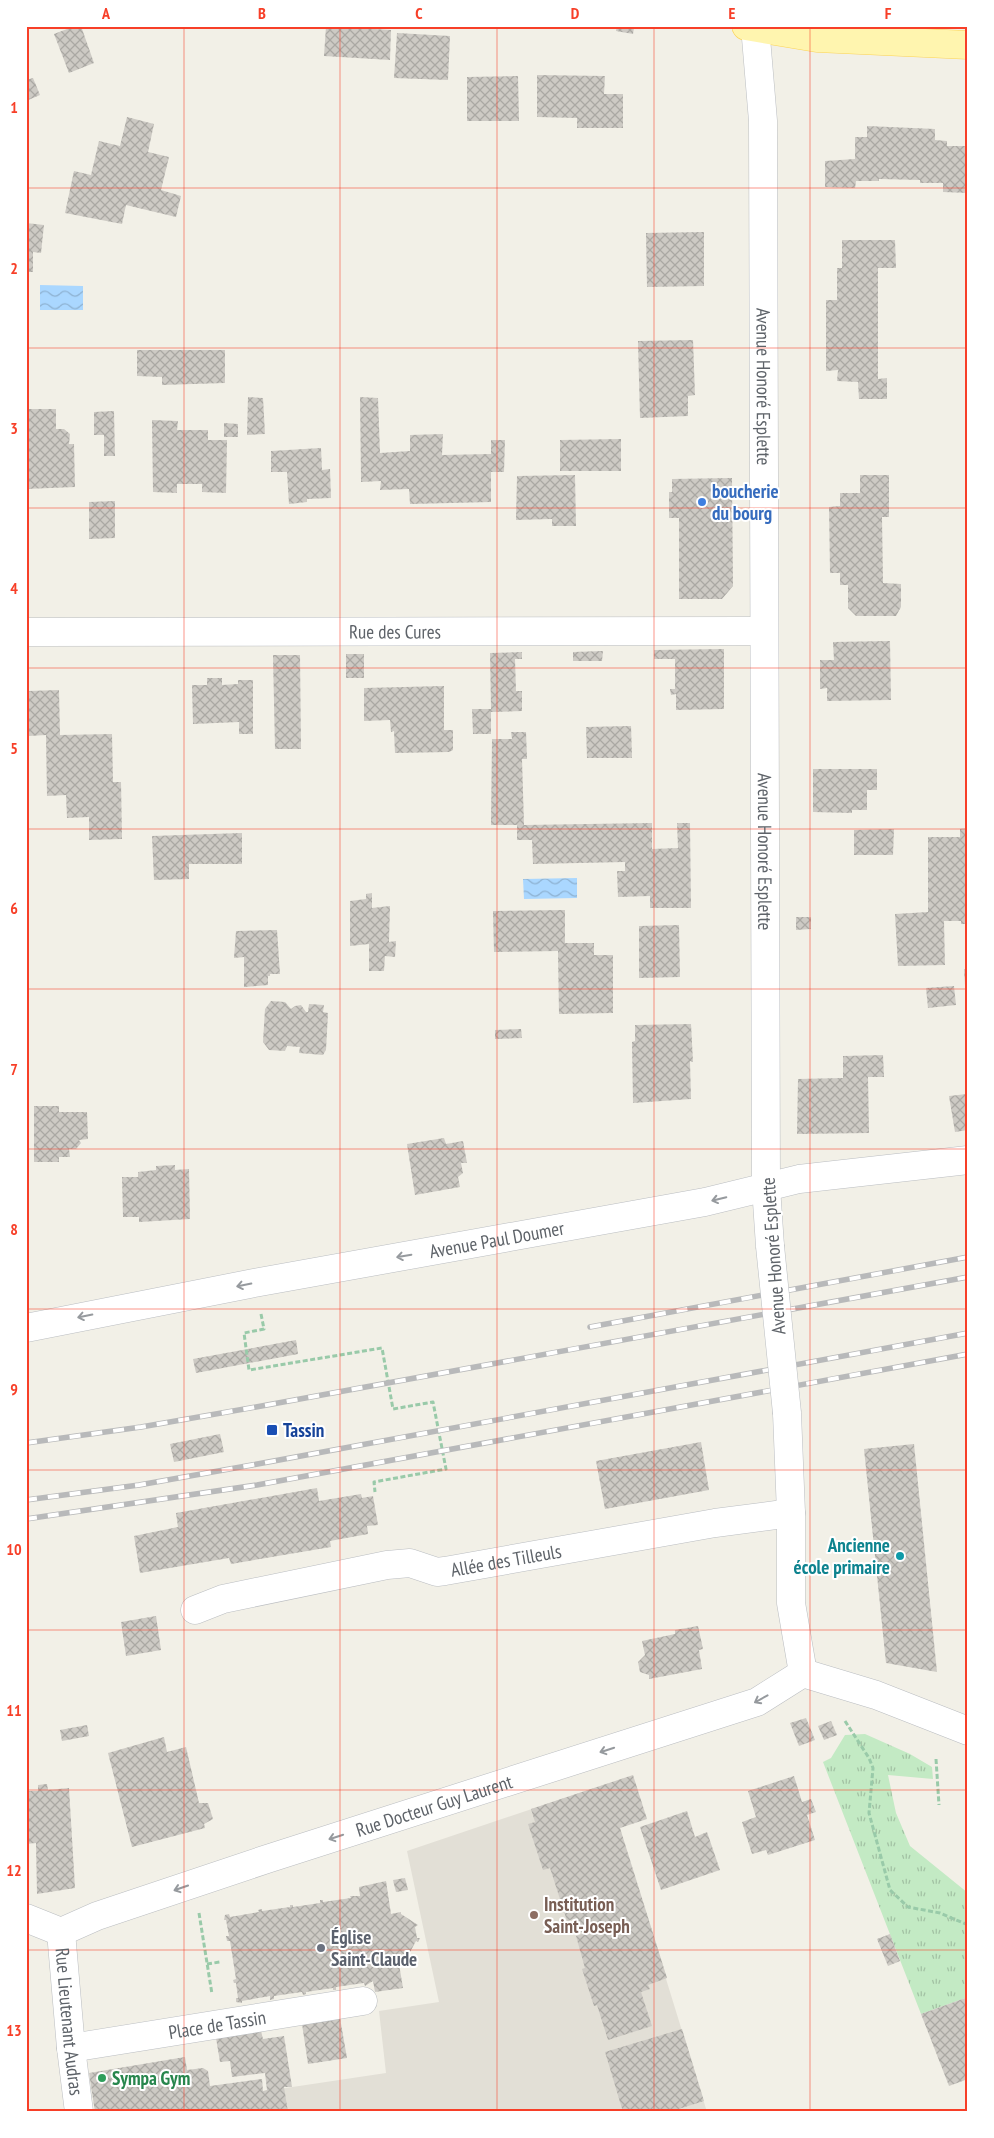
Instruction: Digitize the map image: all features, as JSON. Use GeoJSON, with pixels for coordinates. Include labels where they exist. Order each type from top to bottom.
{"type":"FeatureCollection","features":[{"type":"Feature","properties":{"kind":"main road"},"geometry":{"type":"LineString","coordinates":[[752,27],[817,38],[968,45]]}},
{"type":"Feature","properties":{"kind":"street","name":"Avenue Honoré Esplette"},"geometry":{"type":"LineString","coordinates":[[752,27],[764,122],[763,631],[766,1187],[787,1413],[791,1513],[791,1603],[803,1673]]}},
{"type":"Feature","properties":{"kind":"street","name":"Rue des Cures"},"geometry":{"type":"LineString","coordinates":[[26,632],[763,631]]}},
{"type":"Feature","properties":{"kind":"street","name":"Avenue Paul Doumer"},"geometry":{"type":"LineString","coordinates":[[26,1328],[273,1280],[705,1202],[799,1179],[968,1160]]}},
{"type":"Feature","properties":{"kind":"street","name":"Allée des Tilleuls"},"geometry":{"type":"LineString","coordinates":[[195,1610],[223,1599],[387,1565],[410,1563],[437,1572],[715,1523],[791,1513]]}},
{"type":"Feature","properties":{"kind":"street"},"geometry":{"type":"LineString","coordinates":[[803,1673],[876,1695],[968,1731]]}},
{"type":"Feature","properties":{"kind":"street","name":"Rue Docteur Guy Laurent"},"geometry":{"type":"LineString","coordinates":[[61,1932],[97,1916],[195,1883],[756,1702],[803,1673]]}},
{"type":"Feature","properties":{"kind":"street"},"geometry":{"type":"LineString","coordinates":[[28,1922],[61,1932]]}},
{"type":"Feature","properties":{"kind":"street","name":"Rue Lieutenant Audras"},"geometry":{"type":"LineString","coordinates":[[61,1932],[71,2048],[79,2112]]}},
{"type":"Feature","properties":{"kind":"street","name":"Place de Tassin"},"geometry":{"type":"LineString","coordinates":[[71,2048],[363,2001]]}},
{"type":"Feature","properties":{"kind":"path"},"geometry":{"type":"LineString","coordinates":[[261,1311],[264,1329],[244,1333],[249,1370],[382,1348],[393,1409],[433,1402],[446,1469],[374,1482],[375,1492]]}},
{"type":"Feature","properties":{"kind":"path"},"geometry":{"type":"LineString","coordinates":[[845,1721],[869,1758],[873,1768],[869,1813],[890,1890],[908,1907],[940,1913],[968,1925]]}},
{"type":"Feature","properties":{"kind":"path"},"geometry":{"type":"LineString","coordinates":[[936,1758],[939,1805]]}},
{"type":"Feature","properties":{"kind":"path"},"geometry":{"type":"LineString","coordinates":[[195,1883],[216,2024]]}},
{"type":"Feature","properties":{"kind":"path"},"geometry":{"type":"LineString","coordinates":[[208,1964],[220,1962]]}},
{"type":"Feature","properties":{"kind":"shaded area","name":"Institution Saint-Joseph"},"geometry":{"type":"Polygon","coordinates":[[[606,1784],[707,2112],[99,2112],[193,2102],[386,2073],[379,2011],[439,2002],[407,1851],[606,1784]]]}},
{"type":"Feature","properties":{"kind":"green space"},"geometry":{"type":"Polygon","coordinates":[[[865,1734],[910,1754],[932,1767],[933,1779],[888,1775],[896,1813],[910,1846],[968,1893],[968,1997],[921,2014],[823,1762],[831,1758],[845,1735],[865,1734]]]}},
{"type":"Feature","properties":{"kind":"water"},"geometry":{"type":"Polygon","coordinates":[[[40,285],[83,286],[83,310],[40,310],[40,285]]]}},
{"type":"Feature","properties":{"kind":"water"},"geometry":{"type":"Polygon","coordinates":[[[577,878],[577,898],[524,899],[523,879],[577,878]]]}},
{"type":"Feature","properties":{"kind":"building"},"geometry":{"type":"Polygon","coordinates":[[[75,26],[81,26],[94,63],[69,73],[54,34],[75,26]]]}},
{"type":"Feature","properties":{"kind":"building"},"geometry":{"type":"Polygon","coordinates":[[[326,26],[375,26],[375,29],[391,30],[390,60],[324,56],[326,26]]]}},
{"type":"Feature","properties":{"kind":"building"},"geometry":{"type":"Polygon","coordinates":[[[617,26],[634,28],[633,34],[616,31],[617,26]]]}},
{"type":"Feature","properties":{"kind":"building"},"geometry":{"type":"Polygon","coordinates":[[[397,33],[450,36],[448,80],[394,78],[397,33]]]}},
{"type":"Feature","properties":{"kind":"building"},"geometry":{"type":"Polygon","coordinates":[[[537,75],[605,76],[604,94],[623,94],[623,128],[577,128],[577,118],[537,117],[537,75]]]}},
{"type":"Feature","properties":{"kind":"building"},"geometry":{"type":"Polygon","coordinates":[[[518,76],[519,121],[467,121],[467,77],[518,76]]]}},
{"type":"Feature","properties":{"kind":"building"},"geometry":{"type":"Polygon","coordinates":[[[33,78],[40,95],[26,101],[26,80],[33,78]]]}},
{"type":"Feature","properties":{"kind":"building"},"geometry":{"type":"Polygon","coordinates":[[[127,117],[154,124],[148,152],[169,157],[161,190],[181,196],[176,217],[126,205],[122,224],[65,213],[74,171],[91,175],[99,141],[120,146],[127,117]]]}},
{"type":"Feature","properties":{"kind":"building"},"geometry":{"type":"Polygon","coordinates":[[[867,126],[935,129],[935,140],[947,141],[947,146],[968,146],[968,193],[943,192],[943,183],[920,183],[920,180],[879,179],[879,181],[856,181],[855,188],[825,187],[825,161],[855,159],[855,137],[867,137],[867,126]]]}},
{"type":"Feature","properties":{"kind":"building"},"geometry":{"type":"Polygon","coordinates":[[[26,223],[44,225],[41,253],[33,252],[33,272],[26,272],[26,223]]]}},
{"type":"Feature","properties":{"kind":"building"},"geometry":{"type":"Polygon","coordinates":[[[704,232],[704,286],[647,287],[646,233],[704,232]]]}},
{"type":"Feature","properties":{"kind":"building"},"geometry":{"type":"Polygon","coordinates":[[[842,240],[895,240],[896,268],[878,268],[878,379],[887,378],[887,399],[859,399],[858,382],[837,381],[838,370],[826,371],[826,300],[837,300],[837,268],[842,268],[842,240]]]}},
{"type":"Feature","properties":{"kind":"building"},"geometry":{"type":"Polygon","coordinates":[[[693,340],[695,395],[688,396],[688,416],[640,418],[638,341],[693,340]]]}},
{"type":"Feature","properties":{"kind":"building"},"geometry":{"type":"Polygon","coordinates":[[[137,350],[225,350],[225,383],[162,385],[162,377],[137,376],[137,350]]]}},
{"type":"Feature","properties":{"kind":"building"},"geometry":{"type":"Polygon","coordinates":[[[248,397],[263,398],[265,434],[247,435],[248,397]]]}},
{"type":"Feature","properties":{"kind":"building"},"geometry":{"type":"Polygon","coordinates":[[[360,397],[378,398],[380,453],[410,451],[410,435],[443,434],[442,455],[491,454],[491,440],[505,440],[504,472],[491,472],[491,502],[410,504],[409,489],[380,490],[381,481],[361,482],[360,397]]]}},
{"type":"Feature","properties":{"kind":"building"},"geometry":{"type":"Polygon","coordinates":[[[26,409],[56,409],[56,429],[64,429],[70,434],[69,444],[74,444],[75,487],[26,489],[26,409]]]}},
{"type":"Feature","properties":{"kind":"building"},"geometry":{"type":"Polygon","coordinates":[[[114,411],[115,456],[104,456],[104,435],[94,435],[94,412],[114,411]]]}},
{"type":"Feature","properties":{"kind":"building"},"geometry":{"type":"Polygon","coordinates":[[[152,420],[178,421],[177,430],[208,430],[208,440],[227,440],[226,493],[202,492],[202,484],[177,484],[177,493],[153,492],[152,420]]]}},
{"type":"Feature","properties":{"kind":"building"},"geometry":{"type":"Polygon","coordinates":[[[224,423],[238,424],[238,437],[224,437],[224,423]]]}},
{"type":"Feature","properties":{"kind":"building"},"geometry":{"type":"Polygon","coordinates":[[[621,439],[621,471],[560,471],[560,440],[621,439]]]}},
{"type":"Feature","properties":{"kind":"building"},"geometry":{"type":"Polygon","coordinates":[[[321,448],[322,470],[330,469],[331,498],[307,499],[307,502],[289,504],[287,472],[271,472],[271,451],[321,448]]]}},
{"type":"Feature","properties":{"kind":"building"},"geometry":{"type":"Polygon","coordinates":[[[575,475],[576,526],[552,526],[552,519],[516,520],[517,476],[575,475]]]}},
{"type":"Feature","properties":{"kind":"building"},"geometry":{"type":"Polygon","coordinates":[[[860,475],[889,475],[889,517],[882,517],[883,583],[901,584],[901,607],[896,616],[856,616],[848,608],[848,585],[840,585],[840,573],[830,573],[829,507],[840,506],[840,493],[860,493],[860,475]]]}},
{"type":"Feature","properties":{"kind":"building"},"geometry":{"type":"Polygon","coordinates":[[[732,478],[733,586],[722,599],[679,599],[679,518],[669,518],[669,492],[672,492],[672,479],[732,478]]]}},
{"type":"Feature","properties":{"kind":"building"},"geometry":{"type":"Polygon","coordinates":[[[115,501],[115,538],[89,539],[89,502],[115,501]]]}},
{"type":"Feature","properties":{"kind":"building"},"geometry":{"type":"Polygon","coordinates":[[[890,641],[891,700],[827,701],[827,688],[820,689],[820,660],[834,660],[833,642],[890,641]]]}},
{"type":"Feature","properties":{"kind":"building"},"geometry":{"type":"Polygon","coordinates":[[[724,649],[724,709],[676,710],[676,694],[671,695],[670,689],[675,689],[675,659],[654,659],[654,650],[724,649]]]}},
{"type":"Feature","properties":{"kind":"building"},"geometry":{"type":"Polygon","coordinates":[[[603,651],[602,661],[573,661],[573,652],[603,651]]]}},
{"type":"Feature","properties":{"kind":"building"},"geometry":{"type":"Polygon","coordinates":[[[522,652],[522,659],[515,659],[516,691],[522,691],[522,711],[491,712],[491,734],[473,734],[472,709],[491,709],[490,653],[522,652]]]}},
{"type":"Feature","properties":{"kind":"building"},"geometry":{"type":"Polygon","coordinates":[[[346,654],[364,654],[364,678],[346,678],[346,654]]]}},
{"type":"Feature","properties":{"kind":"building"},"geometry":{"type":"Polygon","coordinates":[[[273,655],[300,655],[301,749],[275,749],[273,655]]]}},
{"type":"Feature","properties":{"kind":"building"},"geometry":{"type":"Polygon","coordinates":[[[207,678],[222,678],[222,685],[238,684],[238,680],[253,680],[253,734],[239,734],[239,722],[193,724],[192,685],[207,685],[207,678]]]}},
{"type":"Feature","properties":{"kind":"building"},"geometry":{"type":"Polygon","coordinates":[[[444,686],[444,730],[453,730],[453,750],[449,752],[395,753],[394,731],[391,732],[390,720],[364,721],[364,688],[444,686]]]}},
{"type":"Feature","properties":{"kind":"building"},"geometry":{"type":"Polygon","coordinates":[[[59,690],[60,735],[112,734],[113,782],[121,782],[122,839],[89,840],[89,817],[67,818],[66,795],[47,796],[46,735],[29,736],[28,691],[59,690]]]}},
{"type":"Feature","properties":{"kind":"building"},"geometry":{"type":"Polygon","coordinates":[[[631,726],[632,758],[587,758],[586,727],[631,726]]]}},
{"type":"Feature","properties":{"kind":"building"},"geometry":{"type":"Polygon","coordinates":[[[511,732],[526,732],[527,759],[522,759],[524,825],[652,823],[652,849],[678,848],[677,823],[690,823],[691,908],[650,908],[650,896],[618,897],[617,871],[625,871],[625,862],[533,864],[532,840],[517,840],[517,825],[491,825],[492,739],[512,739],[511,732]]]}},
{"type":"Feature","properties":{"kind":"building"},"geometry":{"type":"Polygon","coordinates":[[[813,769],[877,769],[877,790],[867,790],[867,810],[852,810],[852,813],[813,812],[813,769]]]}},
{"type":"Feature","properties":{"kind":"building"},"geometry":{"type":"Polygon","coordinates":[[[968,828],[968,924],[961,924],[961,921],[944,921],[945,965],[898,966],[895,914],[928,912],[928,837],[960,837],[960,829],[968,828]]]}},
{"type":"Feature","properties":{"kind":"building"},"geometry":{"type":"Polygon","coordinates":[[[894,829],[893,855],[854,855],[854,830],[894,829]]]}},
{"type":"Feature","properties":{"kind":"building"},"geometry":{"type":"Polygon","coordinates":[[[242,833],[242,864],[189,864],[189,879],[154,880],[152,836],[242,833]]]}},
{"type":"Feature","properties":{"kind":"building"},"geometry":{"type":"Polygon","coordinates":[[[372,893],[372,908],[390,906],[389,942],[396,941],[395,957],[385,956],[384,971],[369,971],[369,944],[350,946],[350,901],[366,899],[366,894],[372,893]]]}},
{"type":"Feature","properties":{"kind":"building"},"geometry":{"type":"Polygon","coordinates":[[[565,910],[565,943],[594,943],[594,955],[613,955],[613,1013],[559,1014],[558,951],[494,952],[493,911],[565,910]]]}},
{"type":"Feature","properties":{"kind":"building"},"geometry":{"type":"Polygon","coordinates":[[[796,917],[811,917],[811,929],[796,930],[796,917]]]}},
{"type":"Feature","properties":{"kind":"building"},"geometry":{"type":"Polygon","coordinates":[[[679,925],[680,977],[639,978],[639,926],[679,925]]]}},
{"type":"Feature","properties":{"kind":"building"},"geometry":{"type":"Polygon","coordinates":[[[277,930],[280,974],[270,974],[268,976],[268,985],[244,987],[244,957],[234,958],[236,931],[277,930]]]}},
{"type":"Feature","properties":{"kind":"building"},"geometry":{"type":"Polygon","coordinates":[[[964,969],[968,969],[968,985],[965,985],[964,969]]]}},
{"type":"Feature","properties":{"kind":"building"},"geometry":{"type":"Polygon","coordinates":[[[954,986],[956,1005],[928,1008],[926,988],[954,986]]]}},
{"type":"Feature","properties":{"kind":"building"},"geometry":{"type":"Polygon","coordinates":[[[271,1001],[285,1002],[291,1009],[301,1005],[306,1012],[308,1012],[309,1004],[324,1005],[323,1012],[328,1013],[326,1050],[323,1055],[299,1053],[300,1047],[287,1046],[285,1051],[269,1050],[263,1042],[265,1009],[271,1001]]]}},
{"type":"Feature","properties":{"kind":"building"},"geometry":{"type":"Polygon","coordinates":[[[691,1024],[693,1062],[690,1061],[691,1099],[633,1103],[632,1042],[635,1041],[635,1025],[691,1024]]]}},
{"type":"Feature","properties":{"kind":"building"},"geometry":{"type":"Polygon","coordinates":[[[521,1029],[522,1038],[495,1039],[495,1030],[521,1029]]]}},
{"type":"Feature","properties":{"kind":"building"},"geometry":{"type":"Polygon","coordinates":[[[883,1055],[884,1077],[868,1077],[869,1133],[797,1134],[798,1079],[843,1078],[843,1056],[883,1055]]]}},
{"type":"Feature","properties":{"kind":"building"},"geometry":{"type":"Polygon","coordinates":[[[967,1094],[968,1130],[955,1132],[949,1096],[967,1094]]]}},
{"type":"Feature","properties":{"kind":"building"},"geometry":{"type":"Polygon","coordinates":[[[34,1106],[59,1106],[59,1112],[87,1112],[88,1139],[79,1140],[81,1143],[76,1149],[69,1149],[70,1157],[59,1157],[59,1162],[34,1162],[34,1106]]]}},
{"type":"Feature","properties":{"kind":"building"},"geometry":{"type":"Polygon","coordinates":[[[444,1138],[446,1144],[463,1141],[467,1163],[461,1163],[463,1173],[458,1177],[460,1187],[415,1195],[407,1144],[444,1138]]]}},
{"type":"Feature","properties":{"kind":"building"},"geometry":{"type":"Polygon","coordinates":[[[175,1165],[175,1170],[189,1169],[190,1219],[139,1222],[139,1217],[123,1217],[122,1177],[138,1177],[138,1172],[156,1170],[156,1166],[175,1165]]]}},
{"type":"Feature","properties":{"kind":"building"},"geometry":{"type":"Polygon","coordinates":[[[296,1340],[298,1354],[196,1373],[193,1359],[296,1340]]]}},
{"type":"Feature","properties":{"kind":"building"},"geometry":{"type":"Polygon","coordinates":[[[220,1434],[224,1452],[174,1462],[170,1444],[220,1434]]]}},
{"type":"Feature","properties":{"kind":"building"},"geometry":{"type":"Polygon","coordinates":[[[701,1442],[709,1490],[605,1509],[596,1461],[701,1442]]]}},
{"type":"Feature","properties":{"kind":"building","name":"Ancienne école primaire"},"geometry":{"type":"Polygon","coordinates":[[[914,1444],[937,1672],[886,1663],[864,1449],[914,1444]]]}},
{"type":"Feature","properties":{"kind":"building"},"geometry":{"type":"Polygon","coordinates":[[[317,1488],[319,1501],[361,1494],[362,1498],[373,1496],[378,1525],[367,1526],[368,1534],[330,1541],[331,1547],[231,1564],[229,1558],[140,1573],[134,1536],[178,1527],[176,1513],[317,1488]]]}},
{"type":"Feature","properties":{"kind":"building"},"geometry":{"type":"Polygon","coordinates":[[[156,1616],[161,1650],[126,1656],[121,1622],[156,1616]]]}},
{"type":"Feature","properties":{"kind":"building"},"geometry":{"type":"Polygon","coordinates":[[[698,1626],[703,1649],[699,1650],[702,1669],[649,1679],[649,1675],[640,1672],[638,1662],[645,1655],[642,1641],[675,1634],[675,1630],[698,1626]]]}},
{"type":"Feature","properties":{"kind":"building"},"geometry":{"type":"Polygon","coordinates":[[[806,1718],[815,1740],[799,1746],[790,1723],[806,1718]]]}},
{"type":"Feature","properties":{"kind":"building"},"geometry":{"type":"Polygon","coordinates":[[[831,1721],[837,1735],[824,1740],[818,1726],[831,1721]]]}},
{"type":"Feature","properties":{"kind":"building"},"geometry":{"type":"Polygon","coordinates":[[[87,1725],[89,1736],[62,1741],[60,1730],[87,1725]]]}},
{"type":"Feature","properties":{"kind":"building"},"geometry":{"type":"Polygon","coordinates":[[[164,1737],[167,1752],[186,1747],[199,1803],[208,1803],[213,1819],[204,1824],[205,1828],[132,1847],[108,1753],[164,1737]]]}},
{"type":"Feature","properties":{"kind":"building"},"geometry":{"type":"Polygon","coordinates":[[[633,1775],[647,1819],[620,1828],[667,1978],[648,1985],[650,1989],[641,1992],[652,2026],[608,2040],[597,2005],[594,2006],[582,1969],[585,1968],[576,1936],[582,1934],[577,1918],[567,1921],[550,1868],[543,1870],[528,1824],[535,1822],[531,1809],[633,1775]]]}},
{"type":"Feature","properties":{"kind":"building"},"geometry":{"type":"Polygon","coordinates":[[[794,1776],[802,1802],[811,1799],[816,1812],[807,1815],[815,1840],[768,1855],[766,1850],[752,1854],[742,1822],[756,1817],[748,1791],[794,1776]]]}},
{"type":"Feature","properties":{"kind":"building"},"geometry":{"type":"Polygon","coordinates":[[[47,1784],[48,1790],[69,1788],[75,1888],[37,1894],[36,1843],[26,1844],[26,1791],[38,1791],[38,1785],[47,1784]]]}},
{"type":"Feature","properties":{"kind":"building"},"geometry":{"type":"Polygon","coordinates":[[[687,1811],[695,1837],[707,1832],[720,1870],[661,1890],[640,1827],[687,1811]]]}},
{"type":"Feature","properties":{"kind":"building"},"geometry":{"type":"Polygon","coordinates":[[[405,1878],[408,1890],[396,1892],[393,1880],[405,1878]]]}},
{"type":"Feature","properties":{"kind":"building","name":"Église Saint-Claude"},"geometry":{"type":"Polygon","coordinates":[[[386,1881],[391,1914],[401,1912],[401,1914],[418,1925],[415,1927],[417,1938],[420,1938],[418,1942],[416,1941],[408,1956],[398,1958],[403,1988],[375,1992],[373,1981],[365,1986],[364,1983],[336,1987],[336,1990],[333,1990],[333,1988],[306,1992],[303,1995],[302,1992],[274,1996],[274,1999],[270,2000],[270,1996],[242,2001],[242,2003],[236,2002],[236,1998],[238,1998],[236,1983],[233,1980],[236,1979],[230,1941],[227,1941],[226,1936],[229,1936],[226,1920],[224,1920],[225,1915],[229,1914],[230,1917],[259,1912],[258,1910],[262,1909],[262,1911],[290,1907],[290,1905],[293,1905],[293,1907],[320,1903],[320,1900],[323,1900],[323,1902],[351,1898],[350,1896],[360,1896],[359,1887],[386,1881]]]}},
{"type":"Feature","properties":{"kind":"building"},"geometry":{"type":"Polygon","coordinates":[[[890,1934],[900,1961],[888,1966],[877,1939],[890,1934]]]}},
{"type":"Feature","properties":{"kind":"building"},"geometry":{"type":"Polygon","coordinates":[[[968,1997],[968,2079],[949,2086],[921,2014],[968,1997]]]}},
{"type":"Feature","properties":{"kind":"building"},"geometry":{"type":"Polygon","coordinates":[[[340,2018],[347,2058],[308,2064],[302,2024],[340,2018]]]}},
{"type":"Feature","properties":{"kind":"building"},"geometry":{"type":"Polygon","coordinates":[[[682,2029],[704,2101],[669,2112],[623,2112],[605,2052],[682,2029]]]}},
{"type":"Feature","properties":{"kind":"building"},"geometry":{"type":"Polygon","coordinates":[[[261,2031],[263,2039],[284,2036],[292,2087],[284,2087],[288,2112],[95,2112],[89,2073],[185,2057],[187,2070],[203,2068],[208,2071],[210,2086],[262,2079],[263,2091],[267,2090],[265,2073],[232,2077],[230,2061],[220,2062],[216,2038],[261,2031]]]}},
{"type":"Feature","properties":{"kind":"railway"},"geometry":{"type":"LineString","coordinates":[[590,1327],[968,1257]]}},
{"type":"Feature","properties":{"kind":"railway"},"geometry":{"type":"LineString","coordinates":[[26,1443],[141,1427],[256,1407],[968,1277]]}},
{"type":"Feature","properties":{"kind":"railway"},"geometry":{"type":"LineString","coordinates":[[26,1500],[139,1485],[252,1465],[968,1333]]}},
{"type":"Feature","properties":{"kind":"railway"},"geometry":{"type":"LineString","coordinates":[[26,1519],[257,1485],[968,1354]]}},
{"type":"Feature","properties":{"kind":"place","name":"boucherie du bourg"},"geometry":{"type":"Point","coordinates":[702,502]}},
{"type":"Feature","properties":{"kind":"place","name":"Tassin"},"geometry":{"type":"Point","coordinates":[272,1430]}},
{"type":"Feature","properties":{"kind":"place","name":"Ancienne école primaire"},"geometry":{"type":"Point","coordinates":[900,1556]}},
{"type":"Feature","properties":{"kind":"place","name":"Institution Saint-Joseph"},"geometry":{"type":"Point","coordinates":[534,1915]}},
{"type":"Feature","properties":{"kind":"place","name":"Église Saint-Claude"},"geometry":{"type":"Point","coordinates":[321,1948]}},
{"type":"Feature","properties":{"kind":"place","name":"Sympa Gym"},"geometry":{"type":"Point","coordinates":[102,2078]}}]}
